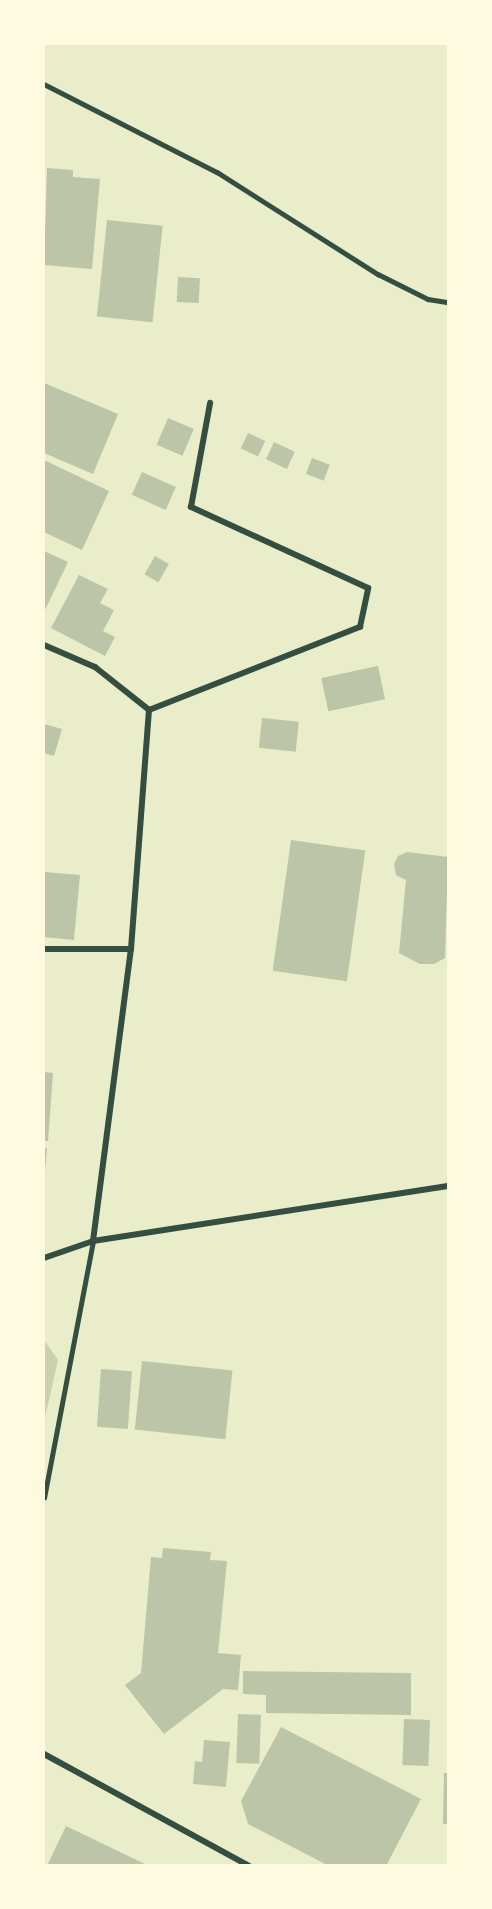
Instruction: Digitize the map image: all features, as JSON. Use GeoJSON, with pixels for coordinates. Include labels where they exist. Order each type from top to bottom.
{"type":"FeatureCollection","features":[{"type":"Feature","properties":{"kind":"street"},"geometry":{"type":"LineString","coordinates":[[149,710],[360,627],[368,588],[191,507],[210,403]]}},
{"type":"Feature","properties":{"kind":"street"},"geometry":{"type":"LineString","coordinates":[[44,645],[95,668],[149,710]]}},
{"type":"Feature","properties":{"kind":"street"},"geometry":{"type":"LineString","coordinates":[[93,1241],[131,949],[149,710]]}},
{"type":"Feature","properties":{"kind":"street"},"geometry":{"type":"LineString","coordinates":[[44,949],[131,949]]}},
{"type":"Feature","properties":{"kind":"street"},"geometry":{"type":"LineString","coordinates":[[44,1258],[93,1241],[448,1186]]}},
{"type":"Feature","properties":{"kind":"street"},"geometry":{"type":"LineString","coordinates":[[44,1754],[249,1866]]}},
{"type":"Feature","properties":{"kind":"lane"},"geometry":{"type":"LineString","coordinates":[[44,84],[217,172],[378,274],[428,299],[448,302]]}},
{"type":"Feature","properties":{"kind":"lane"},"geometry":{"type":"LineString","coordinates":[[44,1498],[93,1241]]}},
{"type":"Feature","properties":{"kind":"green space"},"geometry":{"type":"Polygon","coordinates":[[[44,1340],[58,1360],[44,1422],[44,1340]]]}},
{"type":"Feature","properties":{"kind":"building"},"geometry":{"type":"Polygon","coordinates":[[[47,168],[73,170],[73,177],[100,179],[92,269],[44,265],[47,168]]]}},
{"type":"Feature","properties":{"kind":"building"},"geometry":{"type":"Polygon","coordinates":[[[107,220],[163,226],[153,322],[97,316],[107,220]]]}},
{"type":"Feature","properties":{"kind":"building"},"geometry":{"type":"Polygon","coordinates":[[[178,277],[200,278],[199,303],[177,302],[178,277]]]}},
{"type":"Feature","properties":{"kind":"building"},"geometry":{"type":"Polygon","coordinates":[[[44,383],[118,414],[93,474],[44,453],[44,383]]]}},
{"type":"Feature","properties":{"kind":"building"},"geometry":{"type":"Polygon","coordinates":[[[168,418],[194,429],[182,456],[157,445],[168,418]]]}},
{"type":"Feature","properties":{"kind":"building"},"geometry":{"type":"Polygon","coordinates":[[[248,433],[265,441],[258,456],[241,448],[248,433]]]}},
{"type":"Feature","properties":{"kind":"building"},"geometry":{"type":"Polygon","coordinates":[[[274,442],[295,452],[287,469],[266,459],[274,442]]]}},
{"type":"Feature","properties":{"kind":"building"},"geometry":{"type":"Polygon","coordinates":[[[312,458],[330,465],[324,481],[306,474],[312,458]]]}},
{"type":"Feature","properties":{"kind":"building"},"geometry":{"type":"Polygon","coordinates":[[[44,460],[109,491],[82,550],[44,532],[44,460]]]}},
{"type":"Feature","properties":{"kind":"building"},"geometry":{"type":"Polygon","coordinates":[[[142,472],[176,487],[166,510],[132,495],[142,472]]]}},
{"type":"Feature","properties":{"kind":"building"},"geometry":{"type":"Polygon","coordinates":[[[44,551],[68,562],[44,612],[44,551]]]}},
{"type":"Feature","properties":{"kind":"building"},"geometry":{"type":"Polygon","coordinates":[[[155,556],[169,564],[158,582],[144,574],[155,556]]]}},
{"type":"Feature","properties":{"kind":"building"},"geometry":{"type":"Polygon","coordinates":[[[79,575],[108,589],[100,603],[114,610],[103,631],[115,637],[105,656],[51,628],[79,575]]]}},
{"type":"Feature","properties":{"kind":"building"},"geometry":{"type":"Polygon","coordinates":[[[378,666],[385,699],[328,711],[321,678],[378,666]]]}},
{"type":"Feature","properties":{"kind":"building"},"geometry":{"type":"Polygon","coordinates":[[[262,718],[299,722],[296,752],[259,748],[262,718]]]}},
{"type":"Feature","properties":{"kind":"building"},"geometry":{"type":"Polygon","coordinates":[[[44,724],[62,729],[54,756],[44,753],[44,724]]]}},
{"type":"Feature","properties":{"kind":"building"},"geometry":{"type":"Polygon","coordinates":[[[291,840],[365,850],[347,981],[273,971],[291,840]]]}},
{"type":"Feature","properties":{"kind":"building"},"geometry":{"type":"Polygon","coordinates":[[[407,852],[448,857],[445,958],[434,964],[420,964],[399,953],[406,880],[396,875],[394,864],[398,856],[407,852]]]}},
{"type":"Feature","properties":{"kind":"building"},"geometry":{"type":"Polygon","coordinates":[[[44,872],[80,875],[74,940],[44,937],[44,872]]]}},
{"type":"Feature","properties":{"kind":"building"},"geometry":{"type":"Polygon","coordinates":[[[44,1072],[53,1073],[48,1141],[44,1141],[44,1072]]]}},
{"type":"Feature","properties":{"kind":"building"},"geometry":{"type":"Polygon","coordinates":[[[44,1148],[47,1148],[45,1171],[44,1171],[44,1148]]]}},
{"type":"Feature","properties":{"kind":"building"},"geometry":{"type":"Polygon","coordinates":[[[142,1361],[233,1371],[225,1439],[135,1430],[142,1361]]]}},
{"type":"Feature","properties":{"kind":"building"},"geometry":{"type":"Polygon","coordinates":[[[101,1369],[132,1371],[128,1429],[97,1427],[101,1369]]]}},
{"type":"Feature","properties":{"kind":"building"},"geometry":{"type":"Polygon","coordinates":[[[163,1548],[211,1552],[210,1560],[227,1561],[218,1653],[241,1655],[238,1690],[223,1689],[164,1734],[125,1685],[141,1673],[151,1557],[162,1558],[163,1548]]]}},
{"type":"Feature","properties":{"kind":"building"},"geometry":{"type":"Polygon","coordinates":[[[243,1671],[411,1673],[411,1715],[266,1713],[266,1695],[243,1694],[243,1671]]]}},
{"type":"Feature","properties":{"kind":"building"},"geometry":{"type":"Polygon","coordinates":[[[238,1714],[261,1715],[259,1764],[236,1763],[238,1714]]]}},
{"type":"Feature","properties":{"kind":"building"},"geometry":{"type":"Polygon","coordinates":[[[404,1719],[430,1720],[428,1766],[402,1765],[404,1719]]]}},
{"type":"Feature","properties":{"kind":"building"},"geometry":{"type":"Polygon","coordinates":[[[281,1727],[421,1799],[386,1866],[329,1866],[248,1824],[241,1801],[281,1727]]]}},
{"type":"Feature","properties":{"kind":"building"},"geometry":{"type":"Polygon","coordinates":[[[204,1740],[230,1742],[226,1787],[193,1784],[195,1761],[202,1762],[204,1740]]]}},
{"type":"Feature","properties":{"kind":"building"},"geometry":{"type":"Polygon","coordinates":[[[444,1773],[448,1773],[448,1824],[443,1824],[444,1773]]]}},
{"type":"Feature","properties":{"kind":"building"},"geometry":{"type":"Polygon","coordinates":[[[66,1826],[149,1866],[47,1866],[66,1826]]]}}]}
